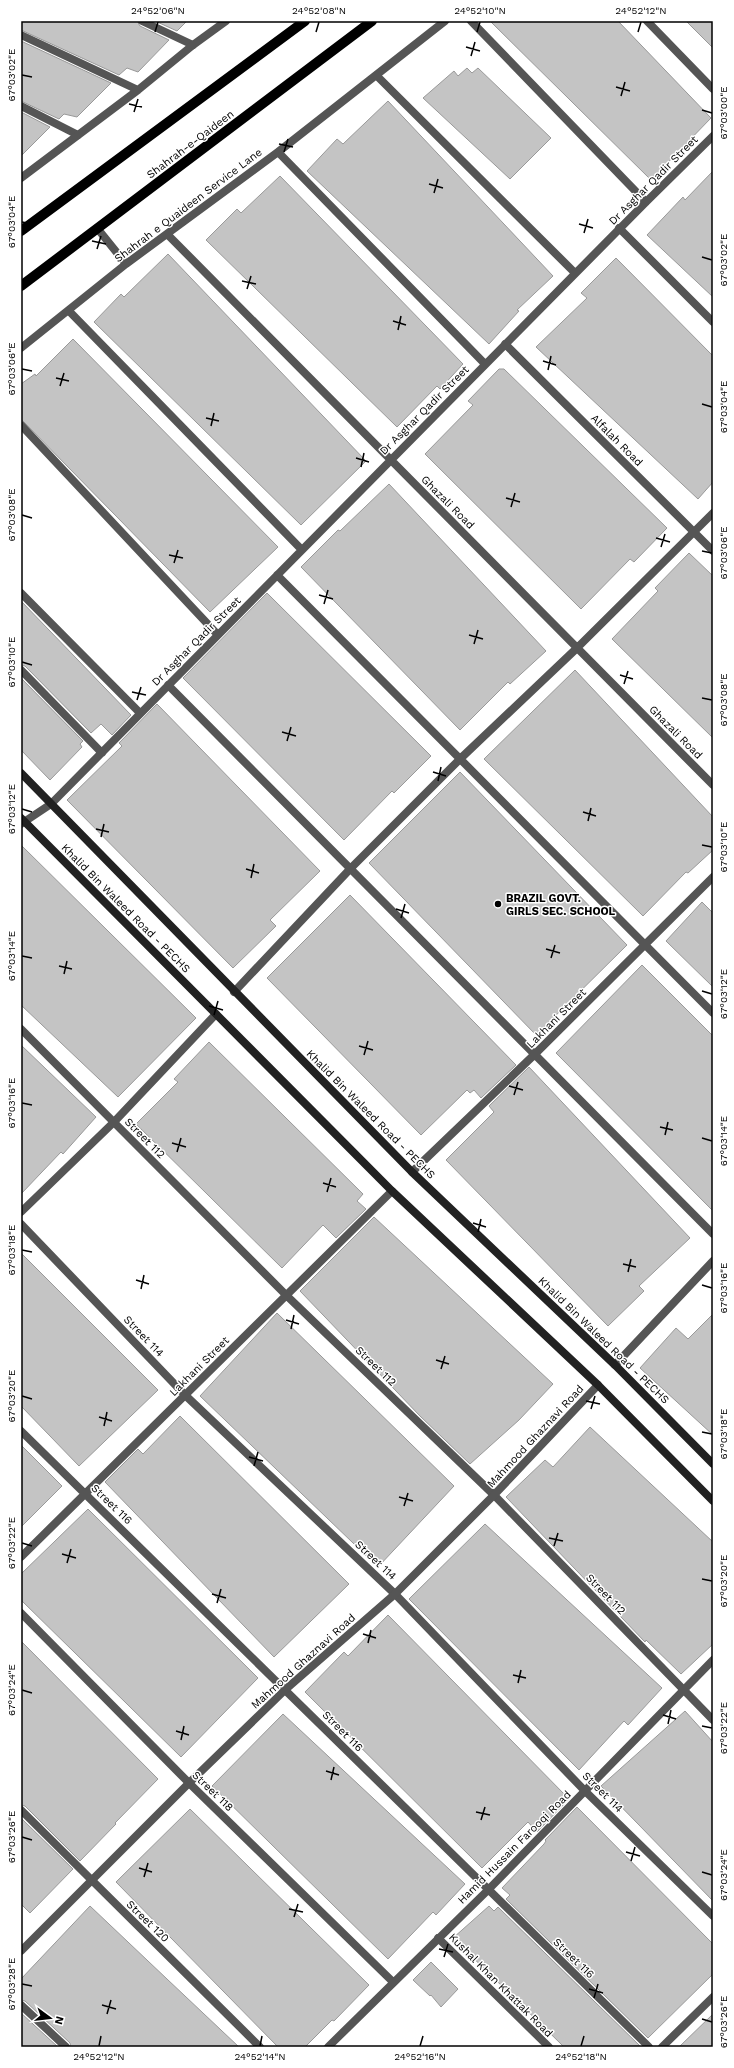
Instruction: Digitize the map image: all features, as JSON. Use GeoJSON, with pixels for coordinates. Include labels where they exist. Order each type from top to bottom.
{"type":"FeatureCollection","features":[{"type":"Feature","properties":{"kind":"main road"},"geometry":{"type":"LineString","coordinates":[[21,232],[306,21]]}},
{"type":"Feature","properties":{"kind":"main road","name":"Shahrah-e-Qaideen"},"geometry":{"type":"LineString","coordinates":[[21,286],[372,21]]}},
{"type":"Feature","properties":{"kind":"main road","name":"Khalid Bin Waleed Road - PECHS"},"geometry":{"type":"LineString","coordinates":[[21,774],[412,1172],[615,1365],[713,1464]]}},
{"type":"Feature","properties":{"kind":"main road","name":"Khalid Bin Waleed Road - PECHS"},"geometry":{"type":"LineString","coordinates":[[22,821],[392,1190],[598,1386],[713,1501]]}},
{"type":"Feature","properties":{"kind":"street"},"geometry":{"type":"LineString","coordinates":[[142,21],[193,44]]}},
{"type":"Feature","properties":{"kind":"street"},"geometry":{"type":"LineString","coordinates":[[22,177],[138,90],[193,44],[226,21]]}},
{"type":"Feature","properties":{"kind":"street","name":"Shahrah e Quaideen Service Lane"},"geometry":{"type":"LineString","coordinates":[[21,348],[126,264],[278,152],[446,21]]}},
{"type":"Feature","properties":{"kind":"street"},"geometry":{"type":"LineString","coordinates":[[471,21],[646,202]]}},
{"type":"Feature","properties":{"kind":"street"},"geometry":{"type":"LineString","coordinates":[[647,21],[713,89]]}},
{"type":"Feature","properties":{"kind":"street"},"geometry":{"type":"LineString","coordinates":[[21,34],[138,90]]}},
{"type":"Feature","properties":{"kind":"street"},"geometry":{"type":"LineString","coordinates":[[376,75],[575,273]]}},
{"type":"Feature","properties":{"kind":"street"},"geometry":{"type":"LineString","coordinates":[[21,106],[78,135]]}},
{"type":"Feature","properties":{"kind":"street","name":"Dr Asghar Qadir Street"},"geometry":{"type":"LineString","coordinates":[[22,821],[51,804],[575,273],[713,136]]}},
{"type":"Feature","properties":{"kind":"street"},"geometry":{"type":"LineString","coordinates":[[278,152],[485,364]]}},
{"type":"Feature","properties":{"kind":"street"},"geometry":{"type":"LineString","coordinates":[[97,228],[126,264]]}},
{"type":"Feature","properties":{"kind":"street"},"geometry":{"type":"LineString","coordinates":[[620,228],[713,322]]}},
{"type":"Feature","properties":{"kind":"street","name":"Ghazali Road"},"geometry":{"type":"LineString","coordinates":[[167,234],[713,785]]}},
{"type":"Feature","properties":{"kind":"street"},"geometry":{"type":"LineString","coordinates":[[69,311],[302,550]]}},
{"type":"Feature","properties":{"kind":"street","name":"Alfalah Road"},"geometry":{"type":"LineString","coordinates":[[505,344],[713,552]]}},
{"type":"Feature","properties":{"kind":"street"},"geometry":{"type":"LineString","coordinates":[[21,425],[218,635]]}},
{"type":"Feature","properties":{"kind":"street"},"geometry":{"type":"LineString","coordinates":[[234,992],[351,868],[460,759],[577,648],[713,513]]}},
{"type":"Feature","properties":{"kind":"street"},"geometry":{"type":"LineString","coordinates":[[277,575],[713,1014]]}},
{"type":"Feature","properties":{"kind":"street"},"geometry":{"type":"LineString","coordinates":[[21,593],[140,713]]}},
{"type":"Feature","properties":{"kind":"street"},"geometry":{"type":"LineString","coordinates":[[21,670],[102,753]]}},
{"type":"Feature","properties":{"kind":"street"},"geometry":{"type":"LineString","coordinates":[[168,685],[713,1234]]}},
{"type":"Feature","properties":{"kind":"street","name":"Lakhani Street"},"geometry":{"type":"LineString","coordinates":[[412,1172],[535,1054],[713,877]]}},
{"type":"Feature","properties":{"kind":"street"},"geometry":{"type":"LineString","coordinates":[[21,1212],[114,1122],[216,1014]]}},
{"type":"Feature","properties":{"kind":"street","name":"Street 112"},"geometry":{"type":"LineString","coordinates":[[21,1029],[286,1295],[494,1495],[713,1720]]}},
{"type":"Feature","properties":{"kind":"street","name":"Lakhani Street"},"geometry":{"type":"LineString","coordinates":[[21,1557],[392,1190]]}},
{"type":"Feature","properties":{"kind":"street","name":"Street 114"},"geometry":{"type":"LineString","coordinates":[[21,1224],[185,1395],[395,1594],[585,1791],[713,1916]]}},
{"type":"Feature","properties":{"kind":"street"},"geometry":{"type":"LineString","coordinates":[[615,1365],[713,1260]]}},
{"type":"Feature","properties":{"kind":"street","name":"Mahmood Ghaznavi Road"},"geometry":{"type":"LineString","coordinates":[[21,1951],[189,1783],[286,1689],[395,1594],[494,1495],[598,1386]]}},
{"type":"Feature","properties":{"kind":"street","name":"Street 116"},"geometry":{"type":"LineString","coordinates":[[21,1431],[286,1689],[488,1890],[649,2047]]}},
{"type":"Feature","properties":{"kind":"street","name":"Street 118"},"geometry":{"type":"LineString","coordinates":[[21,1613],[189,1783],[393,1982]]}},
{"type":"Feature","properties":{"kind":"street","name":"Hamid Hussain Farooqi Road"},"geometry":{"type":"LineString","coordinates":[[328,2047],[488,1890],[713,1660]]}},
{"type":"Feature","properties":{"kind":"street","name":"Street 120"},"geometry":{"type":"LineString","coordinates":[[21,1810],[260,2047]]}},
{"type":"Feature","properties":{"kind":"street","name":"Kushal Khan Khattak Road"},"geometry":{"type":"LineString","coordinates":[[438,1938],[549,2047]]}},
{"type":"Feature","properties":{"kind":"street"},"geometry":{"type":"LineString","coordinates":[[662,2047],[713,1997]]}},
{"type":"Feature","properties":{"kind":"street"},"geometry":{"type":"LineString","coordinates":[[21,2005],[66,2047]]}},
{"type":"Feature","properties":{"kind":"building"},"geometry":{"type":"Polygon","coordinates":[[[21,21],[137,21],[140,26],[169,40],[138,72],[127,68],[119,75],[21,30],[21,21]]]}},
{"type":"Feature","properties":{"kind":"building"},"geometry":{"type":"Polygon","coordinates":[[[155,21],[187,21],[177,31],[155,21]]]}},
{"type":"Feature","properties":{"kind":"building"},"geometry":{"type":"Polygon","coordinates":[[[490,21],[618,21],[711,118],[651,180],[490,21]]]}},
{"type":"Feature","properties":{"kind":"building"},"geometry":{"type":"Polygon","coordinates":[[[686,21],[713,21],[713,48],[686,21]]]}},
{"type":"Feature","properties":{"kind":"building"},"geometry":{"type":"Polygon","coordinates":[[[21,41],[111,83],[77,117],[64,114],[59,119],[21,101],[21,41]]]}},
{"type":"Feature","properties":{"kind":"building"},"geometry":{"type":"Polygon","coordinates":[[[467,68],[472,73],[478,68],[551,138],[510,179],[423,98],[454,71],[458,76],[467,68]]]}},
{"type":"Feature","properties":{"kind":"building"},"geometry":{"type":"Polygon","coordinates":[[[388,101],[553,276],[517,310],[519,311],[489,344],[307,171],[337,139],[343,144],[388,101]]]}},
{"type":"Feature","properties":{"kind":"building"},"geometry":{"type":"Polygon","coordinates":[[[21,112],[50,127],[21,156],[21,112]]]}},
{"type":"Feature","properties":{"kind":"building"},"geometry":{"type":"Polygon","coordinates":[[[713,171],[713,297],[647,235],[683,197],[685,200],[713,171]]]}},
{"type":"Feature","properties":{"kind":"building"},"geometry":{"type":"Polygon","coordinates":[[[280,176],[463,364],[440,389],[437,386],[397,427],[206,240],[237,209],[241,213],[280,176]]]}},
{"type":"Feature","properties":{"kind":"building"},"geometry":{"type":"Polygon","coordinates":[[[168,254],[366,461],[301,525],[94,322],[121,294],[124,297],[168,254]]]}},
{"type":"Feature","properties":{"kind":"building"},"geometry":{"type":"Polygon","coordinates":[[[616,258],[713,356],[713,482],[698,499],[536,347],[587,298],[581,293],[616,258]]]}},
{"type":"Feature","properties":{"kind":"building"},"geometry":{"type":"Polygon","coordinates":[[[73,339],[278,547],[210,612],[21,419],[21,384],[35,374],[36,376],[73,339]]]}},
{"type":"Feature","properties":{"kind":"building"},"geometry":{"type":"Polygon","coordinates":[[[499,369],[504,369],[667,528],[634,562],[630,559],[581,609],[425,454],[473,405],[468,401],[499,369]]]}},
{"type":"Feature","properties":{"kind":"building"},"geometry":{"type":"Polygon","coordinates":[[[389,484],[546,651],[510,684],[508,682],[460,730],[301,567],[338,530],[340,531],[389,484]]]}},
{"type":"Feature","properties":{"kind":"building"},"geometry":{"type":"Polygon","coordinates":[[[689,553],[713,576],[713,738],[612,639],[658,591],[655,588],[689,553]]]}},
{"type":"Feature","properties":{"kind":"building"},"geometry":{"type":"Polygon","coordinates":[[[267,593],[431,756],[394,793],[392,791],[344,840],[183,678],[267,593]]]}},
{"type":"Feature","properties":{"kind":"building"},"geometry":{"type":"Polygon","coordinates":[[[21,601],[131,715],[112,735],[101,724],[91,733],[25,666],[21,665],[21,601]]]}},
{"type":"Feature","properties":{"kind":"building"},"geometry":{"type":"Polygon","coordinates":[[[575,670],[713,817],[713,850],[688,873],[686,872],[643,916],[484,759],[575,670]]]}},
{"type":"Feature","properties":{"kind":"building"},"geometry":{"type":"Polygon","coordinates":[[[21,678],[83,741],[80,744],[82,747],[50,780],[21,750],[21,678]]]}},
{"type":"Feature","properties":{"kind":"building"},"geometry":{"type":"Polygon","coordinates":[[[157,704],[320,871],[270,920],[276,926],[233,968],[67,800],[122,746],[119,743],[157,704]]]}},
{"type":"Feature","properties":{"kind":"building","name":"BRAZIL GOVT. GIRLS SEC. SCHOOL"},"geometry":{"type":"Polygon","coordinates":[[[460,772],[627,945],[536,1035],[369,863],[460,772]]]}},
{"type":"Feature","properties":{"kind":"building"},"geometry":{"type":"Polygon","coordinates":[[[21,845],[196,1018],[118,1097],[21,1005],[21,845]]]}},
{"type":"Feature","properties":{"kind":"building"},"geometry":{"type":"Polygon","coordinates":[[[350,895],[516,1065],[481,1098],[474,1090],[470,1093],[467,1090],[421,1135],[267,978],[350,895]]]}},
{"type":"Feature","properties":{"kind":"building"},"geometry":{"type":"Polygon","coordinates":[[[702,902],[713,913],[713,987],[666,941],[702,902]]]}},
{"type":"Feature","properties":{"kind":"building"},"geometry":{"type":"Polygon","coordinates":[[[642,965],[713,1036],[713,1211],[556,1053],[642,965]]]}},
{"type":"Feature","properties":{"kind":"building"},"geometry":{"type":"Polygon","coordinates":[[[209,1042],[363,1194],[357,1201],[366,1209],[336,1238],[323,1225],[282,1268],[136,1124],[178,1082],[174,1079],[209,1042]]]}},
{"type":"Feature","properties":{"kind":"building"},"geometry":{"type":"Polygon","coordinates":[[[21,1045],[96,1117],[63,1154],[61,1152],[21,1194],[21,1045]]]}},
{"type":"Feature","properties":{"kind":"building"},"geometry":{"type":"Polygon","coordinates":[[[529,1067],[690,1238],[639,1286],[644,1291],[608,1326],[446,1160],[494,1112],[489,1106],[529,1067]]]}},
{"type":"Feature","properties":{"kind":"building"},"geometry":{"type":"Polygon","coordinates":[[[374,1217],[553,1384],[519,1420],[470,1464],[420,1416],[300,1291],[374,1217]]]}},
{"type":"Feature","properties":{"kind":"building"},"geometry":{"type":"Polygon","coordinates":[[[21,1253],[158,1390],[79,1466],[21,1406],[21,1253]]]}},
{"type":"Feature","properties":{"kind":"building"},"geometry":{"type":"Polygon","coordinates":[[[277,1313],[454,1486],[378,1567],[200,1396],[277,1313]]]}},
{"type":"Feature","properties":{"kind":"building"},"geometry":{"type":"Polygon","coordinates":[[[713,1314],[713,1435],[640,1368],[676,1328],[688,1339],[713,1314]]]}},
{"type":"Feature","properties":{"kind":"building"},"geometry":{"type":"Polygon","coordinates":[[[180,1416],[349,1584],[274,1657],[105,1482],[138,1449],[143,1454],[180,1416]]]}},
{"type":"Feature","properties":{"kind":"building"},"geometry":{"type":"Polygon","coordinates":[[[590,1427],[713,1542],[713,1644],[681,1674],[646,1640],[645,1642],[506,1497],[545,1460],[553,1467],[590,1427]]]}},
{"type":"Feature","properties":{"kind":"building"},"geometry":{"type":"Polygon","coordinates":[[[21,1445],[62,1486],[21,1527],[21,1445]]]}},
{"type":"Feature","properties":{"kind":"building"},"geometry":{"type":"Polygon","coordinates":[[[88,1509],[258,1678],[181,1757],[21,1600],[21,1574],[88,1509]]]}},
{"type":"Feature","properties":{"kind":"building"},"geometry":{"type":"Polygon","coordinates":[[[485,1524],[662,1688],[628,1725],[624,1721],[579,1770],[409,1599],[485,1524]]]}},
{"type":"Feature","properties":{"kind":"building"},"geometry":{"type":"Polygon","coordinates":[[[388,1615],[569,1799],[537,1832],[528,1822],[482,1868],[305,1692],[344,1652],[348,1656],[388,1615]]]}},
{"type":"Feature","properties":{"kind":"building"},"geometry":{"type":"Polygon","coordinates":[[[21,1641],[158,1779],[80,1861],[25,1806],[21,1805],[21,1641]]]}},
{"type":"Feature","properties":{"kind":"building"},"geometry":{"type":"Polygon","coordinates":[[[685,1711],[713,1742],[713,1901],[601,1786],[685,1711]]]}},
{"type":"Feature","properties":{"kind":"building"},"geometry":{"type":"Polygon","coordinates":[[[283,1714],[465,1884],[436,1915],[433,1912],[388,1959],[212,1786],[283,1714]]]}},
{"type":"Feature","properties":{"kind":"building"},"geometry":{"type":"Polygon","coordinates":[[[577,1807],[713,1944],[713,1974],[648,2038],[506,1899],[510,1895],[502,1888],[577,1807]]]}},
{"type":"Feature","properties":{"kind":"building"},"geometry":{"type":"Polygon","coordinates":[[[190,1809],[369,1985],[334,2021],[332,2020],[305,2047],[278,2047],[116,1882],[190,1809]]]}},
{"type":"Feature","properties":{"kind":"building"},"geometry":{"type":"Polygon","coordinates":[[[21,1818],[73,1869],[30,1913],[21,1904],[21,1818]]]}},
{"type":"Feature","properties":{"kind":"building"},"geometry":{"type":"Polygon","coordinates":[[[90,1906],[239,2047],[71,2047],[70,2043],[25,2001],[21,2000],[21,1979],[90,1906]]]}},
{"type":"Feature","properties":{"kind":"building"},"geometry":{"type":"Polygon","coordinates":[[[489,1906],[494,1911],[498,1907],[640,2046],[564,2047],[453,1938],[489,1906]]]}},
{"type":"Feature","properties":{"kind":"building"},"geometry":{"type":"Polygon","coordinates":[[[431,1962],[458,1989],[441,2007],[431,1995],[430,1996],[413,1980],[431,1962]]]}},
{"type":"Feature","properties":{"kind":"building"},"geometry":{"type":"Polygon","coordinates":[[[21,2013],[58,2047],[21,2047],[21,2013]]]}},
{"type":"Feature","properties":{"kind":"building"},"geometry":{"type":"Polygon","coordinates":[[[713,2014],[713,2047],[679,2047],[713,2014]]]}},
{"type":"Feature","properties":{"kind":"place","name":"BRAZIL GOVT. GIRLS SEC. SCHOOL"},"geometry":{"type":"Point","coordinates":[498,904]}}]}
